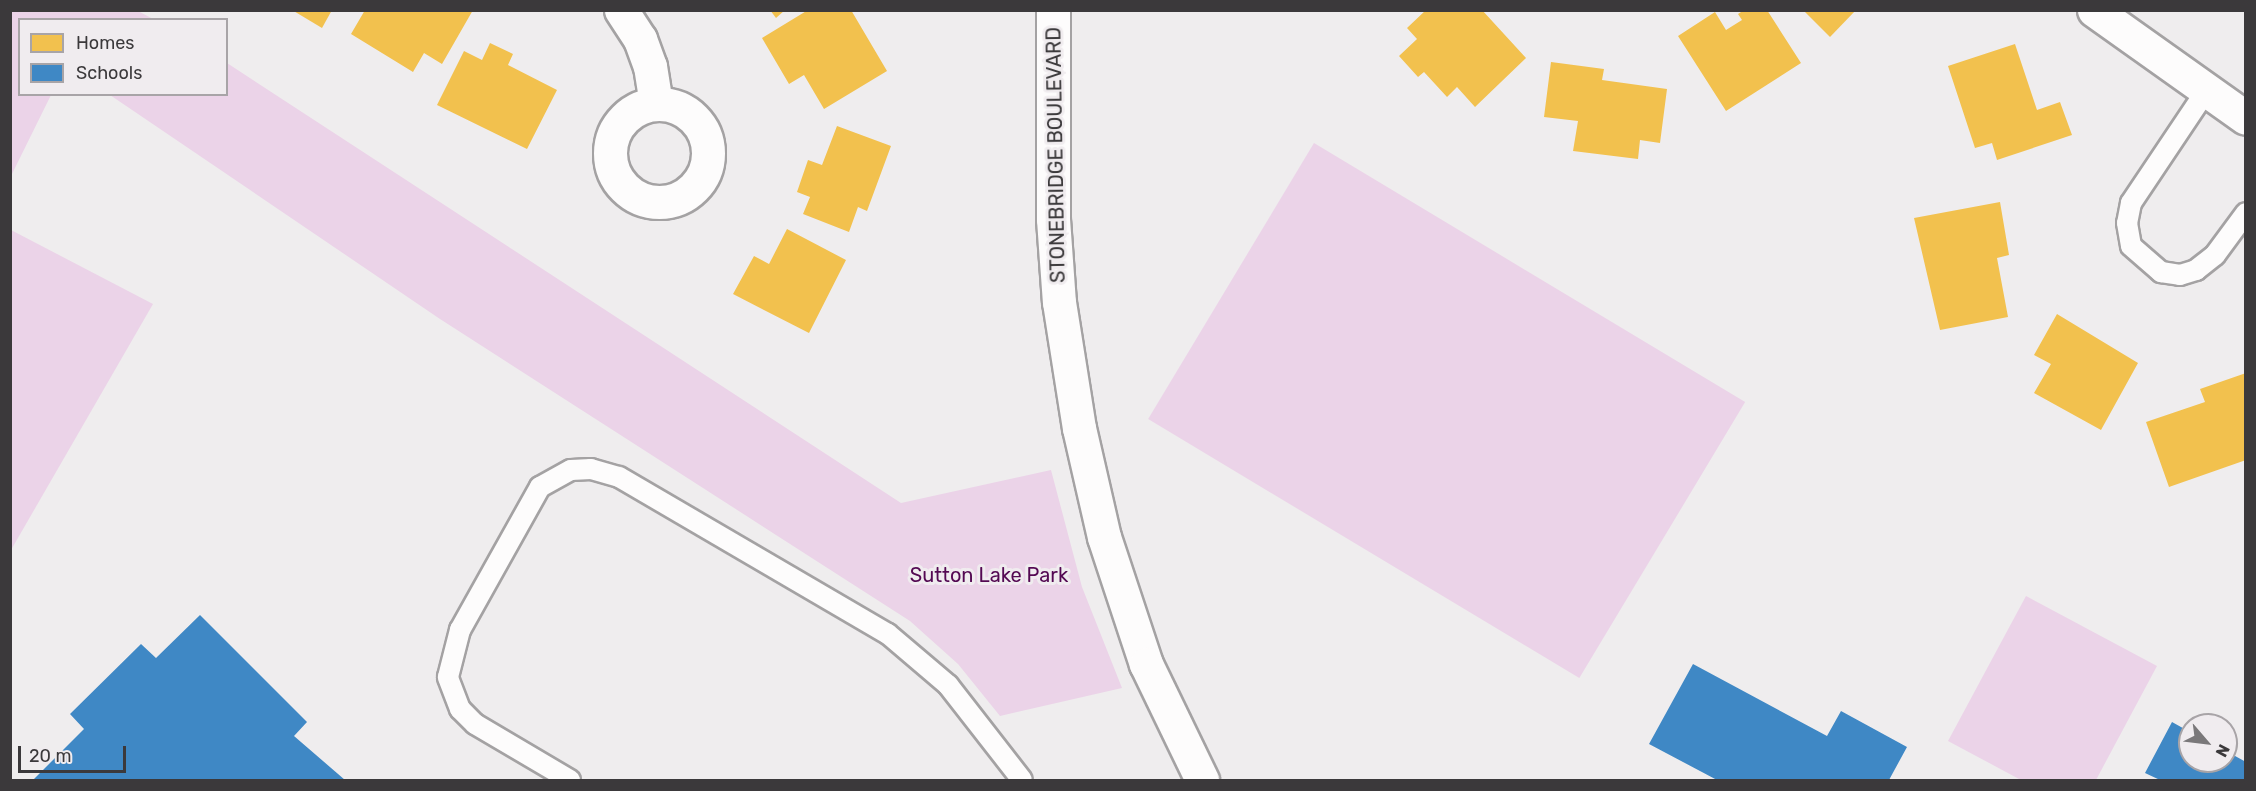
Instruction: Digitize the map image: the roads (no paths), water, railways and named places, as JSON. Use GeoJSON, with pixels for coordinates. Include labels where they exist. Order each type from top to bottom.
{"type":"FeatureCollection","features":[{"type":"Feature","properties":{"kind":"street"},"geometry":{"type":"LineString","coordinates":[[621,10],[640,39],[650,66],[656,103]]}},
{"type":"Feature","properties":{"kind":"street","name":"STONEBRIDGE BOULEVARD"},"geometry":{"type":"LineString","coordinates":[[1053,10],[1053,219],[1059,302],[1077,418],[1104,537],[1146,664],[1202,780]]}},
{"type":"Feature","properties":{"kind":"street"},"geometry":{"type":"LineString","coordinates":[[2094,10],[2246,118]]}},
{"type":"Feature","properties":{"kind":"lane"},"geometry":{"type":"LineString","coordinates":[[2206,91],[2131,203],[2127,223],[2131,246],[2162,272],[2180,275],[2196,270],[2215,255],[2246,213]]}},
{"type":"Feature","properties":{"kind":"lane"},"geometry":{"type":"LineString","coordinates":[[570,780],[475,724],[459,709],[448,677],[460,630],[540,487],[571,470],[591,469],[619,477],[888,634],[948,685],[1022,780]]}},
{"type":"Feature","properties":{"kind":"park label","name":"Sutton Lake Park"},"geometry":{"type":"Point","coordinates":[989,575]}}]}
